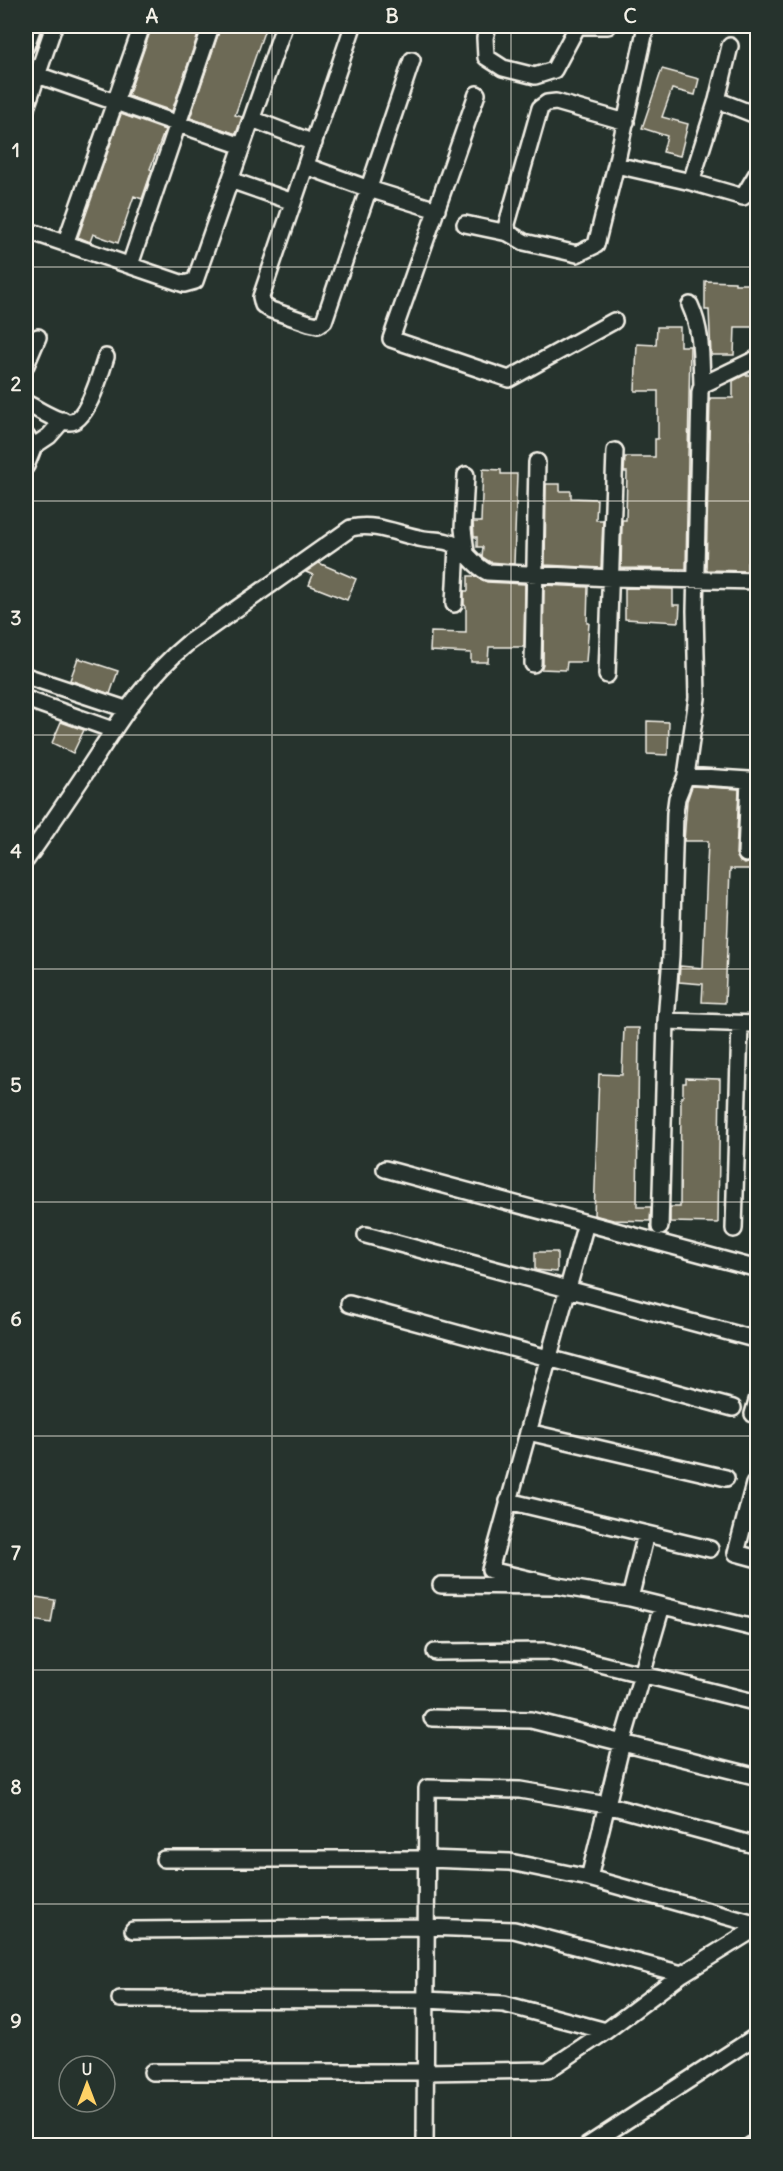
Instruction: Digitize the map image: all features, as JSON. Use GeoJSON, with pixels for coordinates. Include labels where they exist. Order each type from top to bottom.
{"type":"FeatureCollection","features":[{"type":"Feature","properties":{"kind":"street"},"geometry":{"type":"LineString","coordinates":[[26,46],[33,26]]}},
{"type":"Feature","properties":{"kind":"street"},"geometry":{"type":"LineString","coordinates":[[26,108],[31,74],[54,26]]}},
{"type":"Feature","properties":{"kind":"street"},"geometry":{"type":"LineString","coordinates":[[65,244],[142,26]]}},
{"type":"Feature","properties":{"kind":"street"},"geometry":{"type":"LineString","coordinates":[[130,265],[211,26]]}},
{"type":"Feature","properties":{"kind":"street"},"geometry":{"type":"LineString","coordinates":[[26,230],[184,284],[195,281],[284,26]]}},
{"type":"Feature","properties":{"kind":"street"},"geometry":{"type":"LineString","coordinates":[[353,26],[261,297],[263,305],[318,325],[324,321],[412,60]]}},
{"type":"Feature","properties":{"kind":"street"},"geometry":{"type":"LineString","coordinates":[[488,26],[485,38],[486,57],[503,68],[535,76],[555,70],[577,26],[608,26]]}},
{"type":"Feature","properties":{"kind":"street"},"geometry":{"type":"LineString","coordinates":[[465,224],[508,233],[524,242],[577,254],[596,245],[626,122],[646,26]]}},
{"type":"Feature","properties":{"kind":"street"},"geometry":{"type":"LineString","coordinates":[[691,182],[717,100],[730,46]]}},
{"type":"Feature","properties":{"kind":"street"},"geometry":{"type":"LineString","coordinates":[[31,74],[242,146]]}},
{"type":"Feature","properties":{"kind":"street"},"geometry":{"type":"LineString","coordinates":[[477,94],[391,339],[508,380],[614,321]]}},
{"type":"Feature","properties":{"kind":"street"},"geometry":{"type":"LineString","coordinates":[[717,100],[758,116]]}},
{"type":"Feature","properties":{"kind":"street"},"geometry":{"type":"LineString","coordinates":[[508,233],[507,224],[540,108],[547,103],[556,102],[626,122]]}},
{"type":"Feature","properties":{"kind":"street"},"geometry":{"type":"LineString","coordinates":[[252,119],[314,143]]}},
{"type":"Feature","properties":{"kind":"street"},"geometry":{"type":"LineString","coordinates":[[616,165],[691,182],[742,197],[758,172]]}},
{"type":"Feature","properties":{"kind":"street"},"geometry":{"type":"LineString","coordinates":[[306,166],[437,210]]}},
{"type":"Feature","properties":{"kind":"street"},"geometry":{"type":"LineString","coordinates":[[230,180],[292,202]]}},
{"type":"Feature","properties":{"kind":"street"},"geometry":{"type":"LineString","coordinates":[[660,1227],[675,813],[677,798],[686,776],[698,698],[695,659],[695,579],[702,386],[700,333],[690,305]]}},
{"type":"Feature","properties":{"kind":"street"},"geometry":{"type":"LineString","coordinates":[[26,365],[38,337]]}},
{"type":"Feature","properties":{"kind":"street"},"geometry":{"type":"LineString","coordinates":[[26,404],[63,420],[70,422],[78,420],[85,411],[106,357]]}},
{"type":"Feature","properties":{"kind":"street"},"geometry":{"type":"LineString","coordinates":[[702,386],[758,358]]}},
{"type":"Feature","properties":{"kind":"street"},"geometry":{"type":"LineString","coordinates":[[26,466],[30,441],[49,436],[63,420]]}},
{"type":"Feature","properties":{"kind":"street"},"geometry":{"type":"LineString","coordinates":[[607,675],[615,451]]}},
{"type":"Feature","properties":{"kind":"street"},"geometry":{"type":"LineString","coordinates":[[532,664],[537,462]]}},
{"type":"Feature","properties":{"kind":"street"},"geometry":{"type":"LineString","coordinates":[[454,603],[463,529],[466,475]]}},
{"type":"Feature","properties":{"kind":"street"},"geometry":{"type":"LineString","coordinates":[[26,860],[126,709],[156,671],[188,643],[351,528],[374,526],[424,539],[447,541],[461,549],[487,572],[611,578],[758,581]]}},
{"type":"Feature","properties":{"kind":"street"},"geometry":{"type":"LineString","coordinates":[[26,676],[126,709]]}},
{"type":"Feature","properties":{"kind":"street"},"geometry":{"type":"LineString","coordinates":[[26,699],[113,730]]}},
{"type":"Feature","properties":{"kind":"street"},"geometry":{"type":"LineString","coordinates":[[686,776],[753,780],[746,854]]}},
{"type":"Feature","properties":{"kind":"street"},"geometry":{"type":"LineString","coordinates":[[666,1021],[758,1024]]}},
{"type":"Feature","properties":{"kind":"street"},"geometry":{"type":"LineString","coordinates":[[734,1229],[741,1024]]}},
{"type":"Feature","properties":{"kind":"street"},"geometry":{"type":"LineString","coordinates":[[385,1169],[758,1269]]}},
{"type":"Feature","properties":{"kind":"street"},"geometry":{"type":"LineString","coordinates":[[586,1223],[490,1570],[558,1586],[630,1598],[758,1629]]}},
{"type":"Feature","properties":{"kind":"street"},"geometry":{"type":"LineString","coordinates":[[366,1235],[758,1340]]}},
{"type":"Feature","properties":{"kind":"street"},"geometry":{"type":"LineString","coordinates":[[349,1304],[733,1408]]}},
{"type":"Feature","properties":{"kind":"street"},"geometry":{"type":"LineString","coordinates":[[758,1397],[753,1414],[758,1415]]}},
{"type":"Feature","properties":{"kind":"street"},"geometry":{"type":"LineString","coordinates":[[528,1432],[726,1478]]}},
{"type":"Feature","properties":{"kind":"street"},"geometry":{"type":"LineString","coordinates":[[758,1485],[754,1484],[736,1553],[758,1559]]}},
{"type":"Feature","properties":{"kind":"street"},"geometry":{"type":"LineString","coordinates":[[508,1501],[710,1549]]}},
{"type":"Feature","properties":{"kind":"street"},"geometry":{"type":"LineString","coordinates":[[630,1598],[646,1534]]}},
{"type":"Feature","properties":{"kind":"street"},"geometry":{"type":"LineString","coordinates":[[441,1585],[558,1586]]}},
{"type":"Feature","properties":{"kind":"street"},"geometry":{"type":"LineString","coordinates":[[590,1878],[640,1675],[662,1606]]}},
{"type":"Feature","properties":{"kind":"street"},"geometry":{"type":"LineString","coordinates":[[435,1652],[548,1651],[758,1703]]}},
{"type":"Feature","properties":{"kind":"street"},"geometry":{"type":"LineString","coordinates":[[432,1718],[531,1720],[758,1777]]}},
{"type":"Feature","properties":{"kind":"street"},"geometry":{"type":"LineString","coordinates":[[425,2145],[427,1788],[520,1790],[607,1805],[758,1846]]}},
{"type":"Feature","properties":{"kind":"street"},"geometry":{"type":"LineString","coordinates":[[164,1859],[427,1859],[510,1862],[590,1878],[758,1926]]}},
{"type":"Feature","properties":{"kind":"street"},"geometry":{"type":"LineString","coordinates":[[152,2072],[548,2070],[606,2031],[682,1974],[758,1926]]}},
{"type":"Feature","properties":{"kind":"street"},"geometry":{"type":"LineString","coordinates":[[133,1930],[426,1927],[514,1930],[682,1974]]}},
{"type":"Feature","properties":{"kind":"street"},"geometry":{"type":"LineString","coordinates":[[120,1999],[426,2000],[504,2004],[606,2031]]}},
{"type":"Feature","properties":{"kind":"street"},"geometry":{"type":"LineString","coordinates":[[587,2145],[758,2036]]}},
{"type":"Feature","properties":{"kind":"street"},"geometry":{"type":"LineString","coordinates":[[750,2145],[758,2141]]}},
{"type":"Feature","properties":{"kind":"building"},"geometry":{"type":"Polygon","coordinates":[[[152,26],[201,26],[172,111],[128,96],[152,26]]]}},
{"type":"Feature","properties":{"kind":"building"},"geometry":{"type":"Polygon","coordinates":[[[221,26],[266,26],[235,115],[242,117],[236,134],[190,118],[221,26]]]}},
{"type":"Feature","properties":{"kind":"building"},"geometry":{"type":"Polygon","coordinates":[[[662,69],[699,79],[695,95],[672,89],[662,117],[688,124],[680,156],[663,152],[667,136],[642,128],[662,69]]]}},
{"type":"Feature","properties":{"kind":"building"},"geometry":{"type":"Polygon","coordinates":[[[121,114],[165,130],[150,169],[152,170],[142,199],[134,196],[118,243],[93,234],[90,242],[78,237],[121,114]]]}},
{"type":"Feature","properties":{"kind":"building"},"geometry":{"type":"Polygon","coordinates":[[[705,281],[758,284],[758,327],[735,327],[734,355],[711,355],[709,310],[705,310],[705,281]]]}},
{"type":"Feature","properties":{"kind":"building"},"geometry":{"type":"Polygon","coordinates":[[[657,327],[680,327],[680,346],[690,346],[686,569],[621,568],[622,520],[626,520],[625,457],[655,457],[655,439],[658,439],[658,391],[635,391],[637,344],[656,345],[657,327]]]}},
{"type":"Feature","properties":{"kind":"building"},"geometry":{"type":"Polygon","coordinates":[[[744,375],[758,375],[758,398],[753,398],[752,487],[756,487],[753,563],[747,563],[747,571],[706,570],[710,398],[733,398],[733,381],[744,375]]]}},
{"type":"Feature","properties":{"kind":"building"},"geometry":{"type":"Polygon","coordinates":[[[483,469],[501,470],[501,474],[517,474],[514,564],[490,562],[482,557],[483,547],[477,547],[473,522],[481,522],[483,469]]]}},
{"type":"Feature","properties":{"kind":"building"},"geometry":{"type":"Polygon","coordinates":[[[546,484],[560,484],[560,491],[571,491],[571,498],[597,499],[596,520],[603,520],[601,568],[545,565],[546,484]]]}},
{"type":"Feature","properties":{"kind":"building"},"geometry":{"type":"Polygon","coordinates":[[[319,563],[356,579],[347,600],[309,585],[313,575],[306,572],[319,563]]]}},
{"type":"Feature","properties":{"kind":"building"},"geometry":{"type":"Polygon","coordinates":[[[468,576],[475,576],[487,582],[525,584],[524,647],[489,647],[488,662],[471,662],[471,653],[430,651],[431,632],[466,633],[464,591],[468,591],[468,576]]]}},
{"type":"Feature","properties":{"kind":"building"},"geometry":{"type":"Polygon","coordinates":[[[544,585],[588,587],[587,623],[589,623],[586,662],[567,662],[566,670],[541,669],[543,664],[544,585]]]}},
{"type":"Feature","properties":{"kind":"building"},"geometry":{"type":"Polygon","coordinates":[[[625,588],[673,589],[673,605],[680,605],[679,622],[625,619],[625,588]]]}},
{"type":"Feature","properties":{"kind":"building"},"geometry":{"type":"Polygon","coordinates":[[[78,658],[118,671],[110,694],[70,680],[78,658]]]}},
{"type":"Feature","properties":{"kind":"building"},"geometry":{"type":"Polygon","coordinates":[[[647,721],[669,722],[668,755],[647,754],[647,721]]]}},
{"type":"Feature","properties":{"kind":"building"},"geometry":{"type":"Polygon","coordinates":[[[61,722],[84,730],[73,753],[52,743],[61,722]]]}},
{"type":"Feature","properties":{"kind":"building"},"geometry":{"type":"Polygon","coordinates":[[[692,786],[739,789],[736,854],[740,862],[745,864],[751,862],[756,855],[758,811],[758,869],[730,869],[725,1003],[702,1002],[703,984],[679,982],[680,966],[703,968],[708,841],[684,841],[687,801],[692,786]]]}},
{"type":"Feature","properties":{"kind":"building"},"geometry":{"type":"Polygon","coordinates":[[[624,1028],[639,1028],[637,1207],[651,1207],[650,1221],[613,1220],[594,1215],[599,1074],[622,1075],[624,1028]]]}},
{"type":"Feature","properties":{"kind":"building"},"geometry":{"type":"Polygon","coordinates":[[[686,1078],[720,1079],[718,1223],[670,1222],[670,1207],[680,1207],[681,1097],[683,1097],[683,1083],[686,1083],[686,1078]]]}},
{"type":"Feature","properties":{"kind":"building"},"geometry":{"type":"Polygon","coordinates":[[[535,1252],[557,1252],[557,1272],[535,1270],[535,1252]]]}},
{"type":"Feature","properties":{"kind":"building"},"geometry":{"type":"Polygon","coordinates":[[[36,1597],[55,1600],[51,1623],[32,1620],[36,1597]]]}}]}
